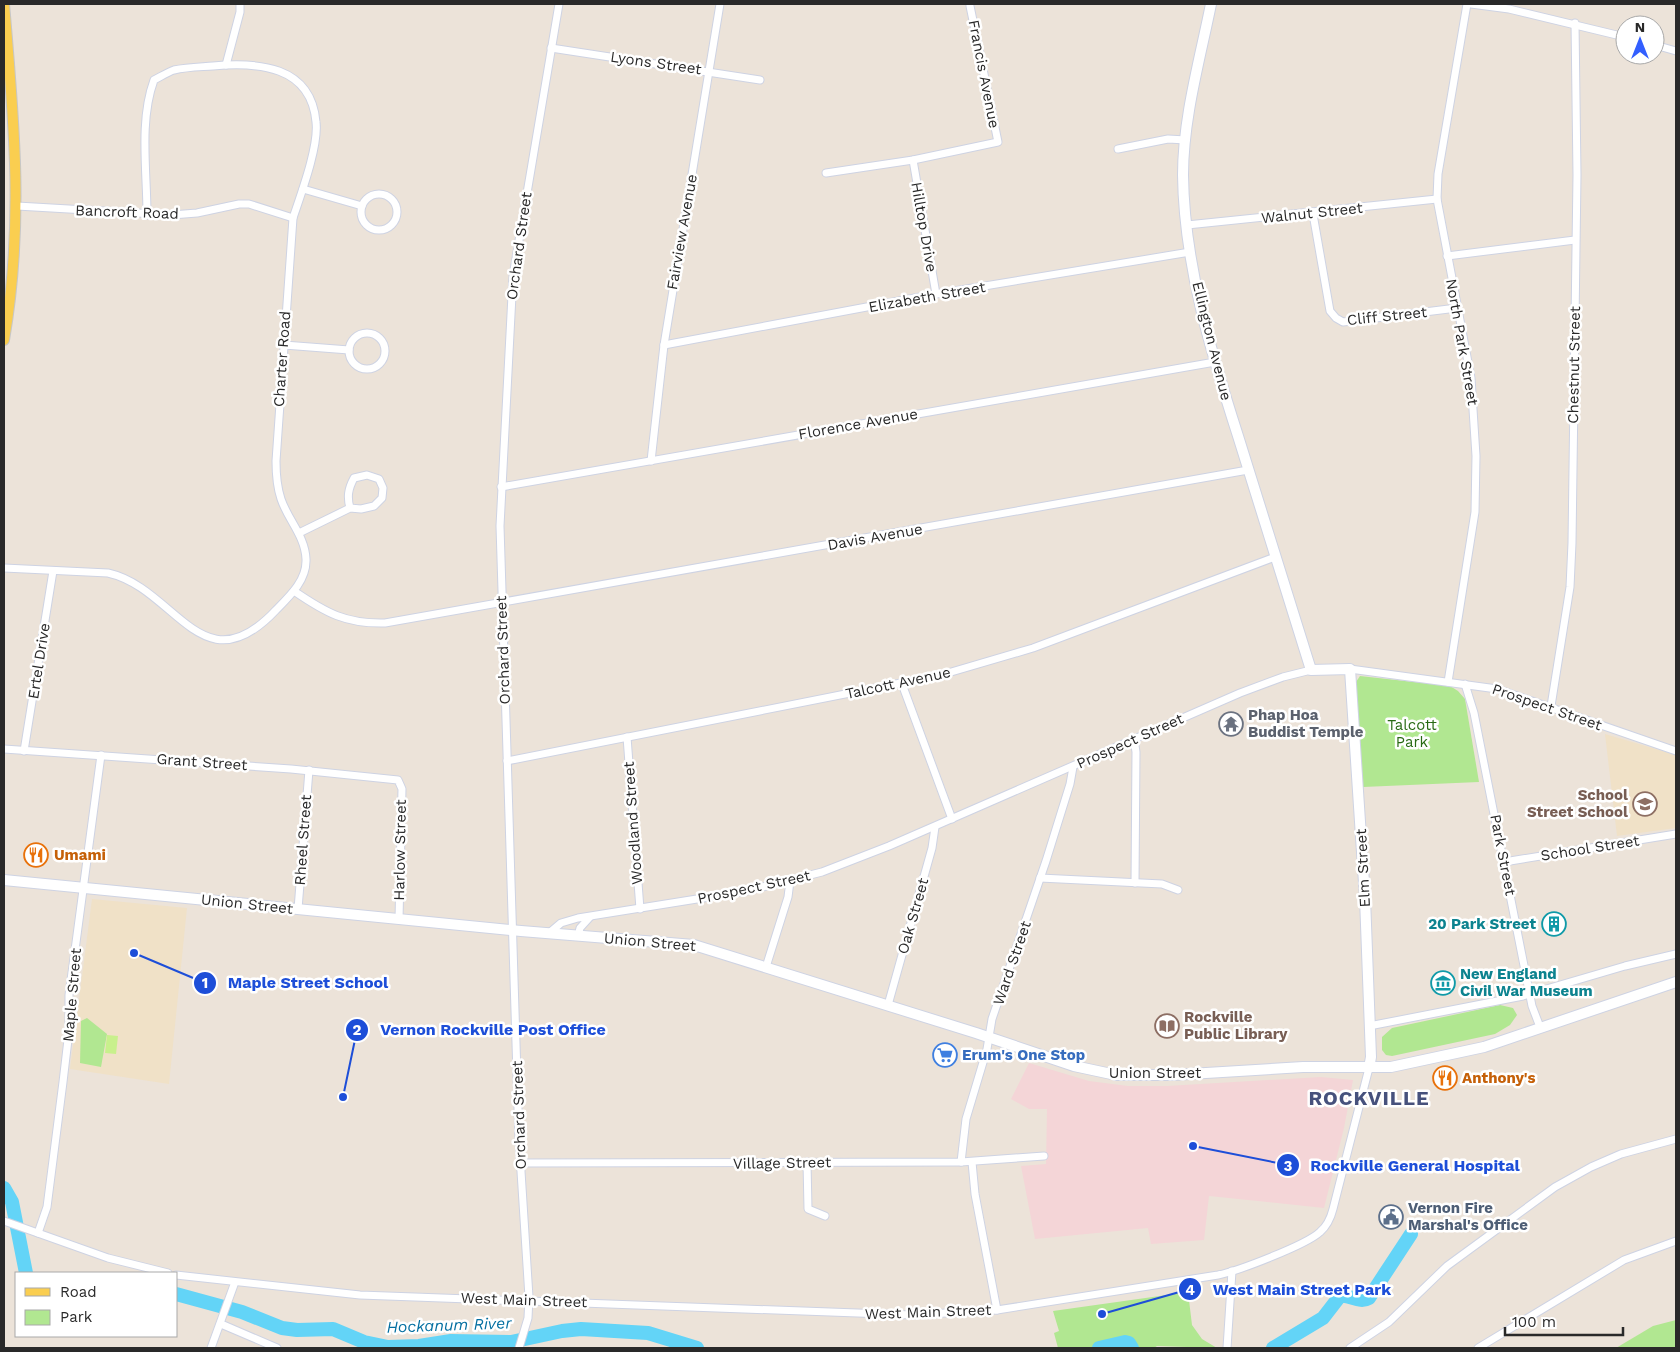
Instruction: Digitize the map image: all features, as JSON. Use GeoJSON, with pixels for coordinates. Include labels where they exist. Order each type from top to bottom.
{"type":"FeatureCollection","features":[{"type":"Feature","properties":{"kind":"main road"},"geometry":{"type":"LineString","coordinates":[[4,4],[17,206],[14,273],[4,340]]}},
{"type":"Feature","properties":{"kind":"main road","name":"Ellington Avenue"},"geometry":{"type":"LineString","coordinates":[[1211,4],[1186,140],[1183,176],[1190,252],[1215,362],[1311,670]]}},
{"type":"Feature","properties":{"kind":"main road","name":"Prospect Street"},"geometry":{"type":"LineString","coordinates":[[1311,670],[1350,669]]}},
{"type":"Feature","properties":{"kind":"main road","name":"Elm Street"},"geometry":{"type":"LineString","coordinates":[[1350,669],[1364,881],[1369,1068]]}},
{"type":"Feature","properties":{"kind":"main road","name":"Union Street"},"geometry":{"type":"LineString","coordinates":[[4,880],[548,934],[694,945],[888,1005],[1074,1066],[1116,1075],[1173,1075],[1303,1067],[1369,1068]]}},
{"type":"Feature","properties":{"kind":"main road"},"geometry":{"type":"LineString","coordinates":[[1369,1068],[1391,1067],[1458,1054],[1497,1043],[1676,982]]}},
{"type":"Feature","properties":{"kind":"street"},"geometry":{"type":"LineString","coordinates":[[226,64],[240,12],[240,4]]}},
{"type":"Feature","properties":{"kind":"street","name":"Orchard Street"},"geometry":{"type":"LineString","coordinates":[[519,1348],[526,1326],[529,1300],[520,1163],[501,604],[502,487],[513,276],[559,4]]}},
{"type":"Feature","properties":{"kind":"street","name":"Fairview Avenue"},"geometry":{"type":"LineString","coordinates":[[651,461],[664,345],[720,4]]}},
{"type":"Feature","properties":{"kind":"street","name":"North Park Street"},"geometry":{"type":"LineString","coordinates":[[1448,682],[1475,502],[1475,411],[1471,378],[1437,199],[1438,174],[1467,4]]}},
{"type":"Feature","properties":{"kind":"street"},"geometry":{"type":"LineString","coordinates":[[1472,4],[1509,9],[1575,23],[1615,34]]}},
{"type":"Feature","properties":{"kind":"street","name":"Francis Avenue"},"geometry":{"type":"LineString","coordinates":[[912,160],[998,142],[970,6]]}},
{"type":"Feature","properties":{"kind":"street","name":"Chestnut Street"},"geometry":{"type":"LineString","coordinates":[[1551,706],[1570,578],[1575,240],[1575,23]]}},
{"type":"Feature","properties":{"kind":"street","name":"Lyons Street"},"geometry":{"type":"LineString","coordinates":[[551,48],[760,80]]}},
{"type":"Feature","properties":{"kind":"street","name":"Charter Road"},"geometry":{"type":"LineString","coordinates":[[4,568],[53,572],[108,573],[133,581],[183,623],[218,640],[247,635],[260,627],[294,591],[303,577],[306,560],[299,532],[282,500],[277,483],[276,462],[293,218],[303,190],[316,135],[316,122],[312,104],[304,89],[290,75],[273,68],[254,64],[226,64],[173,70],[154,80],[148,98],[146,122],[147,215]]}},
{"type":"Feature","properties":{"kind":"street"},"geometry":{"type":"LineString","coordinates":[[1118,150],[1158,140],[1186,140]]}},
{"type":"Feature","properties":{"kind":"street"},"geometry":{"type":"LineString","coordinates":[[826,172],[912,160]]}},
{"type":"Feature","properties":{"kind":"street","name":"Hilltop Drive"},"geometry":{"type":"LineString","coordinates":[[912,160],[936,294]]}},
{"type":"Feature","properties":{"kind":"street"},"geometry":{"type":"LineString","coordinates":[[303,190],[362,206]]}},
{"type":"Feature","properties":{"kind":"street"},"geometry":{"type":"LineString","coordinates":[[382,194],[388,196],[396,205],[397,217],[390,227],[379,230],[373,229],[364,222],[361,211],[362,206],[370,196],[382,194]]}},
{"type":"Feature","properties":{"kind":"street","name":"Walnut Street"},"geometry":{"type":"LineString","coordinates":[[1187,225],[1313,214],[1437,199]]}},
{"type":"Feature","properties":{"kind":"street","name":"Bancroft Road"},"geometry":{"type":"LineString","coordinates":[[17,206],[147,215],[197,213],[239,204],[249,204],[293,218]]}},
{"type":"Feature","properties":{"kind":"street","name":"Cliff Street"},"geometry":{"type":"LineString","coordinates":[[1313,214],[1330,311],[1336,318],[1343,322],[1457,308]]}},
{"type":"Feature","properties":{"kind":"street"},"geometry":{"type":"LineString","coordinates":[[1447,256],[1575,240]]}},
{"type":"Feature","properties":{"kind":"street","name":"Elizabeth Street"},"geometry":{"type":"LineString","coordinates":[[664,345],[936,294],[1190,252]]}},
{"type":"Feature","properties":{"kind":"street"},"geometry":{"type":"LineString","coordinates":[[371,333],[381,340],[385,351],[381,362],[366,368],[356,365],[349,350],[354,338],[371,333]]}},
{"type":"Feature","properties":{"kind":"street"},"geometry":{"type":"LineString","coordinates":[[284,344],[349,350]]}},
{"type":"Feature","properties":{"kind":"street","name":"Florence Avenue"},"geometry":{"type":"LineString","coordinates":[[502,487],[1215,362]]}},
{"type":"Feature","properties":{"kind":"street","name":"Davis Avenue"},"geometry":{"type":"LineString","coordinates":[[294,591],[333,616],[368,624],[385,623],[501,604],[1248,470]]}},
{"type":"Feature","properties":{"kind":"street"},"geometry":{"type":"LineString","coordinates":[[299,532],[350,508],[361,510],[374,506],[382,498],[383,488],[378,478],[367,475],[354,478],[349,487],[348,500],[350,508]]}},
{"type":"Feature","properties":{"kind":"street","name":"Talcott Avenue"},"geometry":{"type":"LineString","coordinates":[[507,761],[902,684],[1033,648],[1276,557]]}},
{"type":"Feature","properties":{"kind":"street","name":"Ertel Drive"},"geometry":{"type":"LineString","coordinates":[[24,751],[53,572]]}},
{"type":"Feature","properties":{"kind":"street","name":"Prospect Street"},"geometry":{"type":"LineString","coordinates":[[1350,669],[1497,689],[1551,706],[1676,751]]}},
{"type":"Feature","properties":{"kind":"street","name":"Prospect Street"},"geometry":{"type":"LineString","coordinates":[[548,934],[564,922],[731,894],[790,881],[858,859],[1254,687],[1311,670]]}},
{"type":"Feature","properties":{"kind":"street"},"geometry":{"type":"LineString","coordinates":[[902,684],[952,819]]}},
{"type":"Feature","properties":{"kind":"street","name":"Park Street"},"geometry":{"type":"LineString","coordinates":[[1465,684],[1474,712],[1530,995],[1540,1027]]}},
{"type":"Feature","properties":{"kind":"street","name":"Woodland Street"},"geometry":{"type":"LineString","coordinates":[[627,737],[640,909]]}},
{"type":"Feature","properties":{"kind":"street"},"geometry":{"type":"LineString","coordinates":[[1134,739],[1136,750],[1135,882]]}},
{"type":"Feature","properties":{"kind":"street","name":"Grant Street"},"geometry":{"type":"LineString","coordinates":[[4,749],[309,770],[391,779],[400,782]]}},
{"type":"Feature","properties":{"kind":"street","name":"Maple Street"},"geometry":{"type":"LineString","coordinates":[[38,1233],[46,1212],[56,1140],[70,1032],[69,995],[101,755]]}},
{"type":"Feature","properties":{"kind":"street","name":"Ward Street"},"geometry":{"type":"LineString","coordinates":[[961,1162],[966,1119],[994,1014],[1068,792],[1073,767]]}},
{"type":"Feature","properties":{"kind":"street","name":"Rheel Street"},"geometry":{"type":"LineString","coordinates":[[298,909],[309,770]]}},
{"type":"Feature","properties":{"kind":"street","name":"Harlow Street"},"geometry":{"type":"LineString","coordinates":[[399,919],[402,789],[400,782]]}},
{"type":"Feature","properties":{"kind":"street","name":"Oak Street"},"geometry":{"type":"LineString","coordinates":[[888,1005],[932,848],[935,827]]}},
{"type":"Feature","properties":{"kind":"street","name":"School Street"},"geometry":{"type":"LineString","coordinates":[[1504,862],[1676,834]]}},
{"type":"Feature","properties":{"kind":"street"},"geometry":{"type":"LineString","coordinates":[[1040,878],[1166,884],[1178,890]]}},
{"type":"Feature","properties":{"kind":"street"},"geometry":{"type":"LineString","coordinates":[[766,967],[788,897],[790,881]]}},
{"type":"Feature","properties":{"kind":"street"},"geometry":{"type":"LineString","coordinates":[[578,936],[580,928],[590,917]]}},
{"type":"Feature","properties":{"kind":"street"},"geometry":{"type":"LineString","coordinates":[[1369,1026],[1530,995],[1625,966],[1676,954]]}},
{"type":"Feature","properties":{"kind":"street","name":"West Main Street"},"geometry":{"type":"LineString","coordinates":[[178,1275],[360,1295],[863,1314],[936,1314],[997,1310],[1232,1272],[1320,1233],[1326,1225],[1334,1209],[1369,1068]]}},
{"type":"Feature","properties":{"kind":"street"},"geometry":{"type":"LineString","coordinates":[[1350,1348],[1389,1322],[1447,1266],[1554,1187],[1591,1167],[1622,1154],[1676,1139]]}},
{"type":"Feature","properties":{"kind":"street","name":"Village Street"},"geometry":{"type":"LineString","coordinates":[[520,1163],[972,1162],[1044,1156]]}},
{"type":"Feature","properties":{"kind":"street"},"geometry":{"type":"LineString","coordinates":[[807,1162],[808,1209],[825,1216]]}},
{"type":"Feature","properties":{"kind":"street"},"geometry":{"type":"LineString","coordinates":[[972,1162],[976,1200],[997,1310]]}},
{"type":"Feature","properties":{"kind":"street"},"geometry":{"type":"LineString","coordinates":[[7,1222],[125,1263],[164,1272]]}},
{"type":"Feature","properties":{"kind":"street"},"geometry":{"type":"LineString","coordinates":[[1478,1348],[1624,1260],[1676,1240]]}},
{"type":"Feature","properties":{"kind":"street"},"geometry":{"type":"LineString","coordinates":[[1227,1348],[1232,1272]]}},
{"type":"Feature","properties":{"kind":"street"},"geometry":{"type":"LineString","coordinates":[[211,1348],[235,1282]]}},
{"type":"Feature","properties":{"kind":"street"},"geometry":{"type":"LineString","coordinates":[[221,1324],[277,1348]]}},
{"type":"Feature","properties":{"kind":"shaded area","name":"School Street School"},"geometry":{"type":"Polygon","coordinates":[[[1605,734],[1676,755],[1676,828],[1617,836],[1605,734]]]}},
{"type":"Feature","properties":{"kind":"shaded area"},"geometry":{"type":"Polygon","coordinates":[[[92,899],[187,908],[169,1084],[70,1069],[92,899]]]}},
{"type":"Feature","properties":{"kind":"shaded area"},"geometry":{"type":"Polygon","coordinates":[[[1029,1063],[1089,1081],[1128,1086],[1167,1086],[1321,1077],[1353,1080],[1344,1128],[1324,1208],[1209,1196],[1204,1240],[1151,1244],[1148,1228],[1035,1239],[1021,1166],[1046,1164],[1047,1109],[1029,1109],[1011,1099],[1029,1063]]]}},
{"type":"Feature","properties":{"kind":"green space","name":"Talcott Park"},"geometry":{"type":"Polygon","coordinates":[[[1360,676],[1450,686],[1458,691],[1465,699],[1479,782],[1363,787],[1356,682],[1360,676]]]}},
{"type":"Feature","properties":{"kind":"green space"},"geometry":{"type":"Polygon","coordinates":[[[1500,1005],[1513,1008],[1517,1015],[1510,1025],[1495,1034],[1392,1056],[1386,1055],[1382,1050],[1382,1037],[1392,1028],[1500,1005]]]}},
{"type":"Feature","properties":{"kind":"green space"},"geometry":{"type":"Polygon","coordinates":[[[87,1018],[107,1034],[101,1067],[80,1063],[81,1021],[87,1018]]]}},
{"type":"Feature","properties":{"kind":"green space"},"geometry":{"type":"Polygon","coordinates":[[[107,1035],[118,1036],[116,1054],[105,1053],[107,1035]]]}},
{"type":"Feature","properties":{"kind":"green space"},"geometry":{"type":"Polygon","coordinates":[[[1188,1292],[1192,1325],[1202,1339],[1217,1348],[1157,1346],[1154,1348],[1058,1348],[1054,1333],[1059,1331],[1053,1311],[1188,1292]]]}},
{"type":"Feature","properties":{"kind":"green space"},"geometry":{"type":"Polygon","coordinates":[[[1676,1320],[1676,1348],[1616,1348],[1653,1326],[1676,1320]]]}},
{"type":"Feature","properties":{"kind":"waterway","name":"Hockanum River"},"geometry":{"type":"LineString","coordinates":[[4,1188],[12,1202],[26,1272]]}},
{"type":"Feature","properties":{"kind":"waterway","name":"Hockanum River"},"geometry":{"type":"LineString","coordinates":[[1273,1348],[1323,1318],[1340,1296],[1362,1300],[1369,1298],[1411,1234]]}},
{"type":"Feature","properties":{"kind":"waterway","name":"Hockanum River"},"geometry":{"type":"LineString","coordinates":[[178,1295],[242,1312],[282,1328],[297,1330],[333,1329],[364,1342],[388,1347],[419,1346],[451,1341],[511,1342],[562,1331],[581,1329],[648,1333],[697,1348]]}},
{"type":"Feature","properties":{"kind":"waterway","name":"Hockanum River"},"geometry":{"type":"LineString","coordinates":[[1099,1348],[1125,1342],[1129,1343],[1132,1348]]}},
{"type":"Feature","properties":{"kind":"place","name":"Phap Hoa Buddist Temple"},"geometry":{"type":"Point","coordinates":[1231,724]}},
{"type":"Feature","properties":{"kind":"place","name":"School Street School"},"geometry":{"type":"Point","coordinates":[1645,804]}},
{"type":"Feature","properties":{"kind":"place","name":"Umami"},"geometry":{"type":"Point","coordinates":[36,855]}},
{"type":"Feature","properties":{"kind":"place","name":"20 Park Street"},"geometry":{"type":"Point","coordinates":[1554,924]}},
{"type":"Feature","properties":{"kind":"place","name":"Maple Street School"},"geometry":{"type":"Point","coordinates":[134,953]}},
{"type":"Feature","properties":{"kind":"place","name":"New England Civil War Museum"},"geometry":{"type":"Point","coordinates":[1443,983]}},
{"type":"Feature","properties":{"kind":"place","name":"Rockville Public Library"},"geometry":{"type":"Point","coordinates":[1167,1026]}},
{"type":"Feature","properties":{"kind":"place","name":"Erum's One Stop"},"geometry":{"type":"Point","coordinates":[945,1055]}},
{"type":"Feature","properties":{"kind":"place","name":"Anthony's"},"geometry":{"type":"Point","coordinates":[1445,1078]}},
{"type":"Feature","properties":{"kind":"place","name":"Vernon Rockville Post Office"},"geometry":{"type":"Point","coordinates":[343,1097]}},
{"type":"Feature","properties":{"kind":"place","name":"Rockville General Hospital"},"geometry":{"type":"Point","coordinates":[1193,1146]}},
{"type":"Feature","properties":{"kind":"place","name":"Vernon Fire Marshal's Office"},"geometry":{"type":"Point","coordinates":[1391,1217]}},
{"type":"Feature","properties":{"kind":"place","name":"West Main Street Park"},"geometry":{"type":"Point","coordinates":[1102,1314]}},
{"type":"Feature","properties":{"kind":"district","name":"ROCKVILLE"},"geometry":{"type":"Point","coordinates":[1369,1098]}}]}
